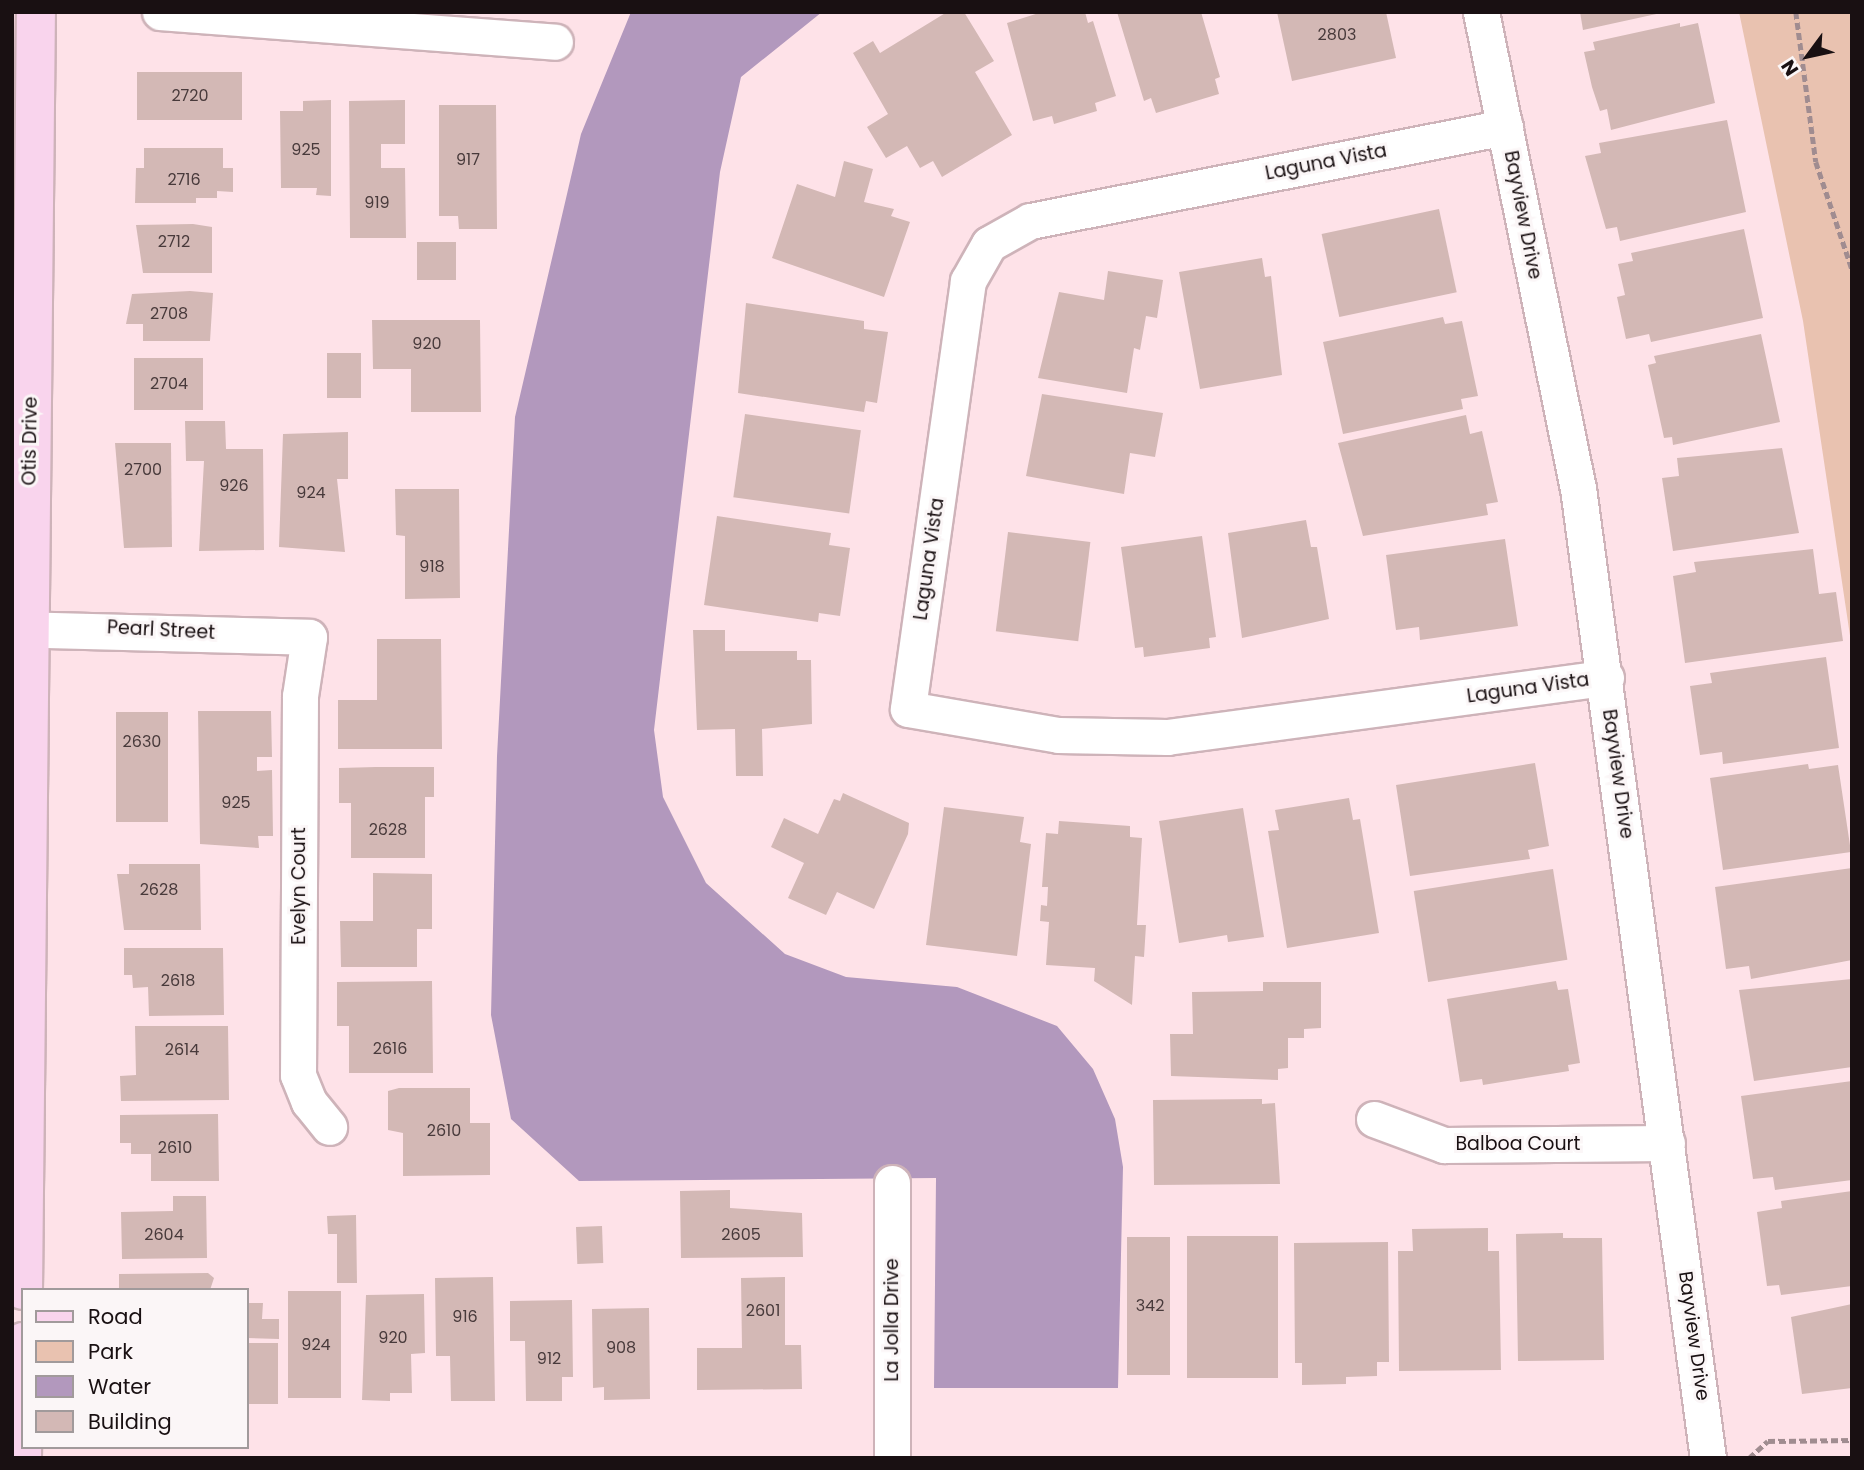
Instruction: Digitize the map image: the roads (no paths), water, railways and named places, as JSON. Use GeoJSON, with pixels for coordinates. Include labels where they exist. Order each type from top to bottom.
{"type":"FeatureCollection","features":[{"type":"Feature","properties":{"kind":"main road","name":"Otis Drive"},"geometry":{"type":"LineString","coordinates":[[23,1288],[20,629],[36,12]]}},
{"type":"Feature","properties":{"kind":"street"},"geometry":{"type":"LineString","coordinates":[[160,12],[555,42]]}},
{"type":"Feature","properties":{"kind":"street","name":"Bayview Drive"},"geometry":{"type":"LineString","coordinates":[[1481,12],[1578,488],[1606,678],[1708,1458]]}},
{"type":"Feature","properties":{"kind":"street","name":"Laguna Vista"},"geometry":{"type":"LineString","coordinates":[[1505,127],[1030,221],[989,244],[968,281],[908,709],[1058,735],[1167,737],[1606,678]]}},
{"type":"Feature","properties":{"kind":"street","name":"Pearl Street"},"geometry":{"type":"LineString","coordinates":[[20,629],[309,637]]}},
{"type":"Feature","properties":{"kind":"street","name":"Evelyn Court"},"geometry":{"type":"LineString","coordinates":[[309,637],[300,696],[298,1075],[309,1102],[329,1127]]}},
{"type":"Feature","properties":{"kind":"street","name":"Balboa Court"},"geometry":{"type":"LineString","coordinates":[[1374,1119],[1444,1145],[1667,1143]]}},
{"type":"Feature","properties":{"kind":"street","name":"La Jolla Drive"},"geometry":{"type":"LineString","coordinates":[[892,1183],[892,1458]]}},
{"type":"Feature","properties":{"kind":"water"},"geometry":{"type":"Polygon","coordinates":[[[631,12],[822,12],[741,77],[720,172],[654,730],[663,797],[706,883],[785,954],[846,977],[957,987],[1057,1026],[1093,1069],[1115,1119],[1123,1167],[1118,1388],[934,1388],[936,1178],[579,1181],[511,1119],[491,1015],[497,756],[515,417],[581,134],[631,12]]]}}]}
